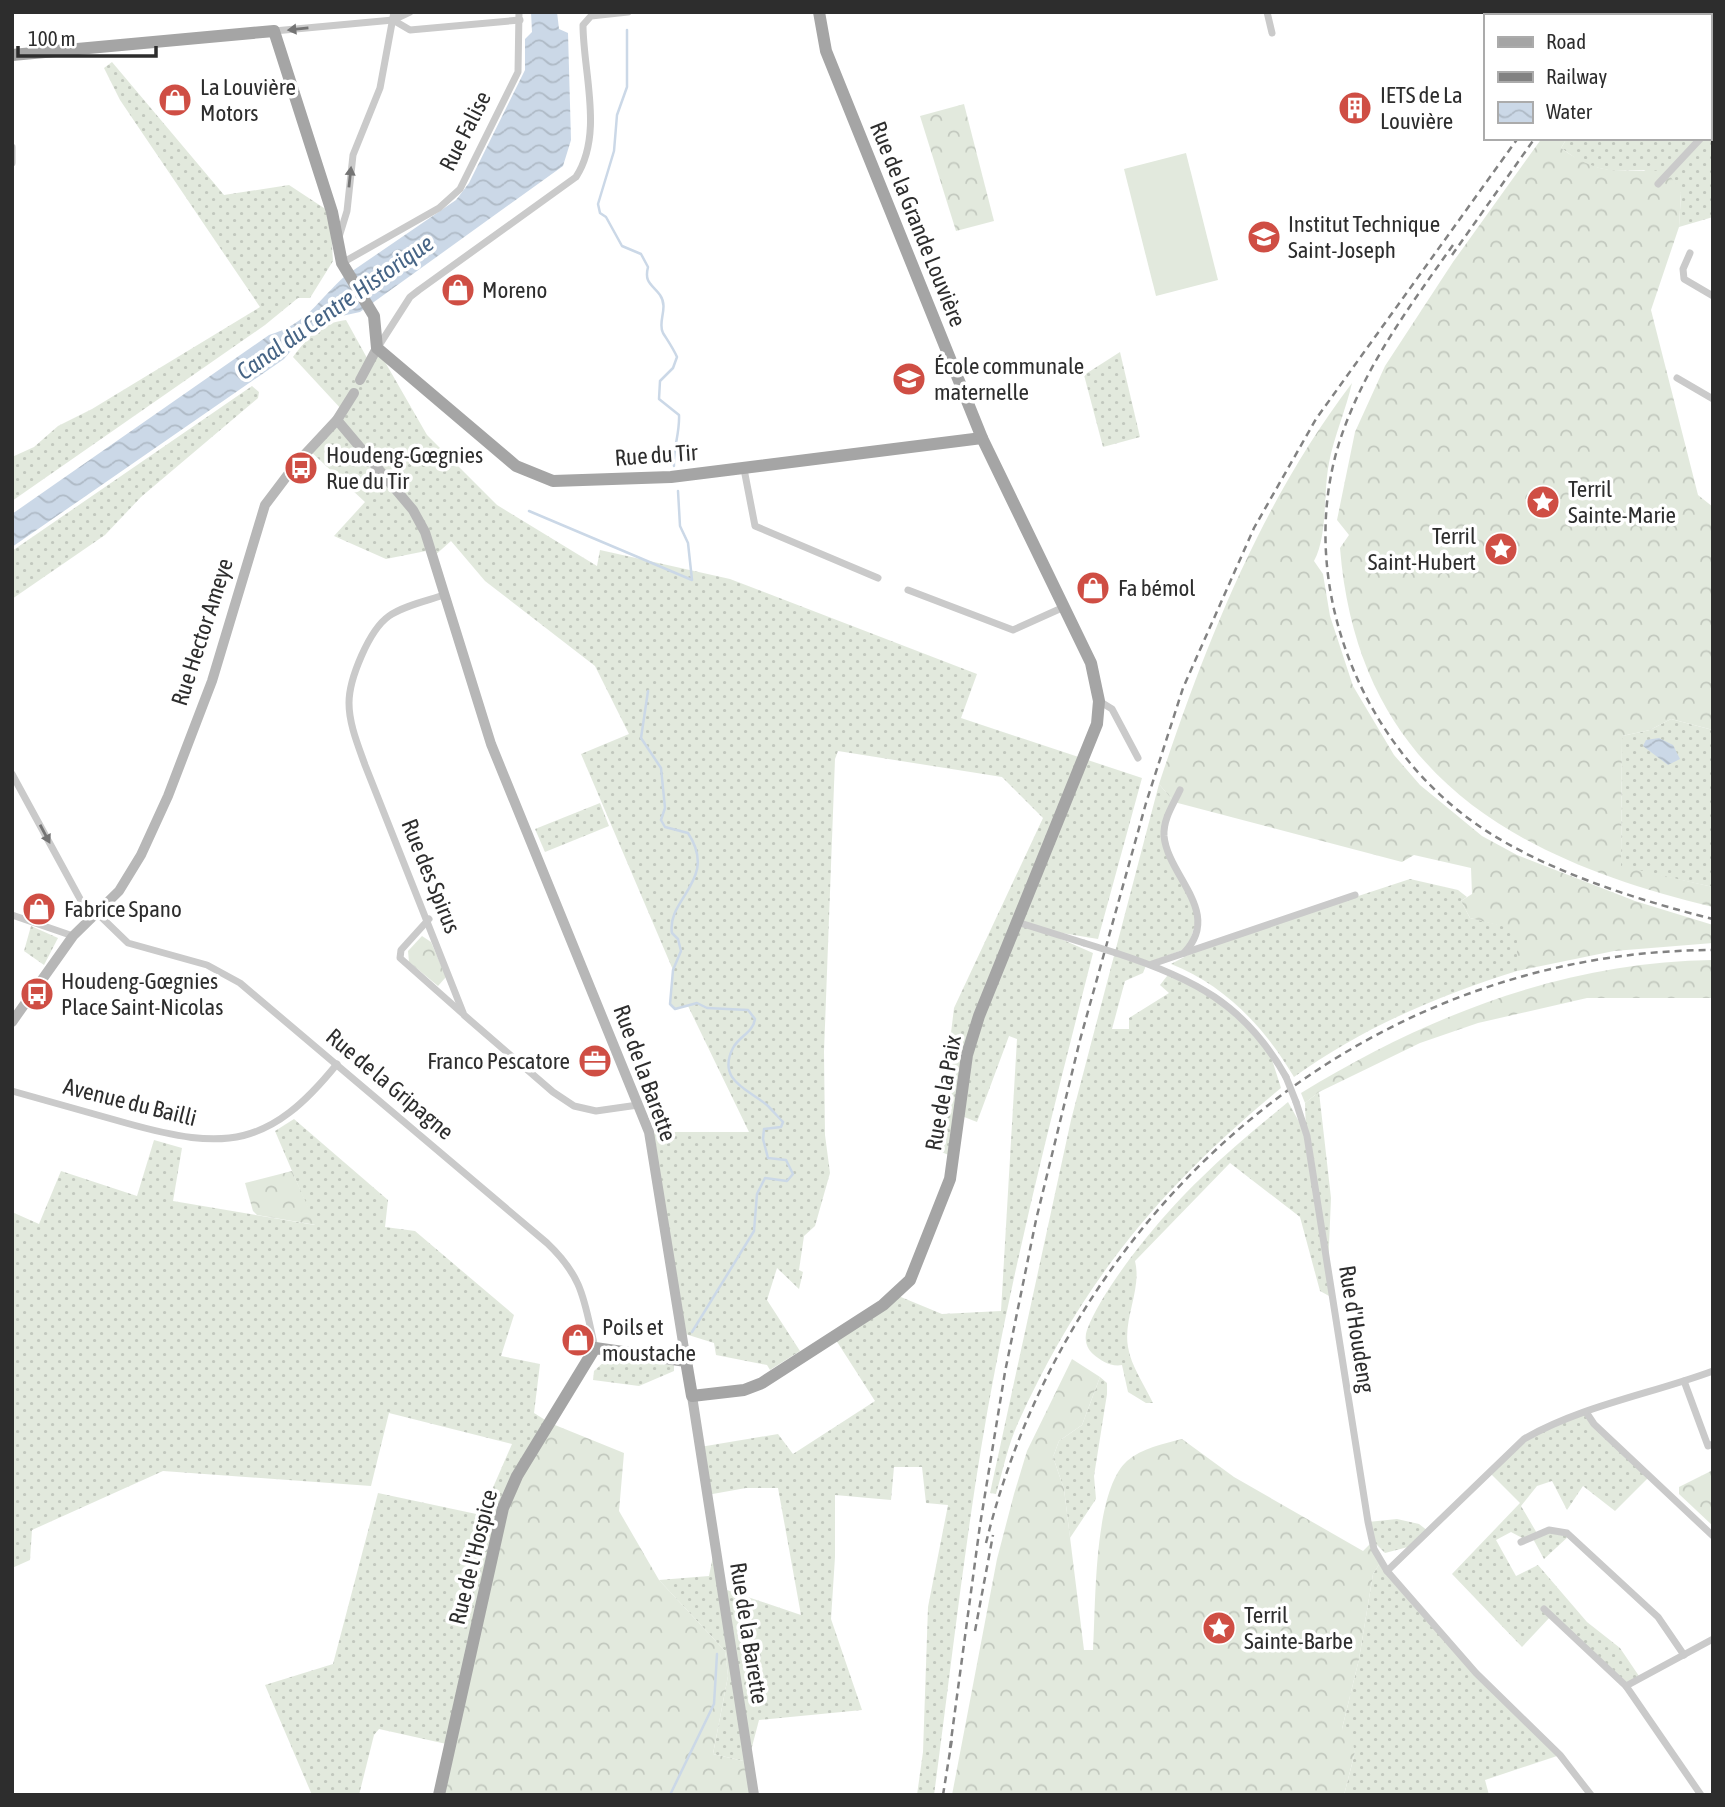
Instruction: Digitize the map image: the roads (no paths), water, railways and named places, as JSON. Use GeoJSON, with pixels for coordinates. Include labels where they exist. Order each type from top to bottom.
{"type":"FeatureCollection","features":[{"type":"Feature","properties":{"kind":"main road","name":"Rue de la Grande Louvière"},"geometry":{"type":"LineString","coordinates":[[819,12],[826,51],[982,438],[1095,677]]}},
{"type":"Feature","properties":{"kind":"main road"},"geometry":{"type":"LineString","coordinates":[[12,55],[274,31],[332,212],[342,263],[374,316],[377,348]]}},
{"type":"Feature","properties":{"kind":"main road","name":"Rue du Tir"},"geometry":{"type":"LineString","coordinates":[[377,348],[516,466],[540,478],[568,482],[645,478],[744,469],[982,438]]}},
{"type":"Feature","properties":{"kind":"main road","name":"Rue de la Paix"},"geometry":{"type":"LineString","coordinates":[[692,1396],[744,1390],[762,1382],[883,1305],[910,1280],[950,1179],[963,1079],[973,1034],[1097,724],[1099,701],[1095,677]]}},
{"type":"Feature","properties":{"kind":"main road"},"geometry":{"type":"LineString","coordinates":[[595,1348],[686,1361]]}},
{"type":"Feature","properties":{"kind":"main road","name":"Rue de l'Hospice"},"geometry":{"type":"LineString","coordinates":[[439,1795],[503,1508],[517,1476],[595,1348]]}},
{"type":"Feature","properties":{"kind":"main road","name":"Rue de la Barette"},"geometry":{"type":"LineString","coordinates":[[686,1361],[692,1396]]}},
{"type":"Feature","properties":{"kind":"street"},"geometry":{"type":"LineString","coordinates":[[274,31],[410,12]]}},
{"type":"Feature","properties":{"kind":"street"},"geometry":{"type":"LineString","coordinates":[[360,380],[410,297],[568,184],[582,169],[590,139],[583,25],[591,16],[628,12]]}},
{"type":"Feature","properties":{"kind":"street"},"geometry":{"type":"LineString","coordinates":[[1267,12],[1272,33]]}},
{"type":"Feature","properties":{"kind":"street"},"geometry":{"type":"LineString","coordinates":[[394,16],[410,30],[520,16]]}},
{"type":"Feature","properties":{"kind":"street"},"geometry":{"type":"LineString","coordinates":[[337,244],[347,211],[352,155],[380,88],[394,16]]}},
{"type":"Feature","properties":{"kind":"street","name":"Rue Falise"},"geometry":{"type":"LineString","coordinates":[[342,263],[439,208],[460,189],[518,72],[520,16]]}},
{"type":"Feature","properties":{"kind":"street"},"geometry":{"type":"LineString","coordinates":[[1658,184],[1699,140]]}},
{"type":"Feature","properties":{"kind":"street"},"geometry":{"type":"LineString","coordinates":[[12,147],[12,163]]}},
{"type":"Feature","properties":{"kind":"street"},"geometry":{"type":"LineString","coordinates":[[1690,253],[1683,269],[1684,279],[1713,296]]}},
{"type":"Feature","properties":{"kind":"street"},"geometry":{"type":"LineString","coordinates":[[1677,378],[1713,399]]}},
{"type":"Feature","properties":{"kind":"street","name":"Rue Hector Ameye"},"geometry":{"type":"LineString","coordinates":[[12,1021],[73,936],[112,900],[141,855],[168,796],[212,681],[265,505],[337,420],[354,393]]}},
{"type":"Feature","properties":{"kind":"street","name":"Rue de la Barette"},"geometry":{"type":"LineString","coordinates":[[337,420],[413,510],[425,532],[491,744],[638,1105],[653,1148],[686,1361]]}},
{"type":"Feature","properties":{"kind":"street"},"geometry":{"type":"LineString","coordinates":[[744,469],[755,526],[878,578]]}},
{"type":"Feature","properties":{"kind":"street"},"geometry":{"type":"LineString","coordinates":[[908,590],[1013,630],[1064,607]]}},
{"type":"Feature","properties":{"kind":"street","name":"Rue des Spirus"},"geometry":{"type":"LineString","coordinates":[[444,595],[392,614],[375,629],[349,701],[353,731],[365,765],[429,919],[464,1015],[553,1092],[575,1106],[596,1111],[638,1105]]}},
{"type":"Feature","properties":{"kind":"street"},"geometry":{"type":"LineString","coordinates":[[1099,701],[1112,709],[1138,758]]}},
{"type":"Feature","properties":{"kind":"street","name":"Rue de la Gripagne"},"geometry":{"type":"LineString","coordinates":[[12,774],[94,916],[128,943],[207,965],[240,983],[547,1243],[568,1264],[583,1293],[595,1348]]}},
{"type":"Feature","properties":{"kind":"street"},"geometry":{"type":"LineString","coordinates":[[1180,790],[1166,819],[1164,835],[1198,914],[1196,935],[1181,956]]}},
{"type":"Feature","properties":{"kind":"street"},"geometry":{"type":"LineString","coordinates":[[1152,964],[1355,895]]}},
{"type":"Feature","properties":{"kind":"street"},"geometry":{"type":"LineString","coordinates":[[12,915],[73,936]]}},
{"type":"Feature","properties":{"kind":"street"},"geometry":{"type":"LineString","coordinates":[[429,919],[401,950],[400,958],[464,1015]]}},
{"type":"Feature","properties":{"kind":"street","name":"Rue d'Houdeng"},"geometry":{"type":"LineString","coordinates":[[1017,922],[1152,964],[1201,986],[1240,1016],[1268,1047],[1286,1077],[1307,1136],[1369,1526],[1380,1563],[1387,1571]]}},
{"type":"Feature","properties":{"kind":"street","name":"Avenue du Bailli"},"geometry":{"type":"LineString","coordinates":[[12,1091],[184,1139],[226,1140],[256,1132],[288,1114],[304,1102],[337,1064]]}},
{"type":"Feature","properties":{"kind":"street"},"geometry":{"type":"LineString","coordinates":[[1591,1795],[1560,1755],[1476,1673],[1387,1571],[1524,1439],[1586,1412],[1713,1371]]}},
{"type":"Feature","properties":{"kind":"street"},"geometry":{"type":"LineString","coordinates":[[1684,1381],[1708,1446],[1713,1444]]}},
{"type":"Feature","properties":{"kind":"street","name":"Rue de la Barette"},"geometry":{"type":"LineString","coordinates":[[692,1396],[754,1795]]}},
{"type":"Feature","properties":{"kind":"street"},"geometry":{"type":"LineString","coordinates":[[1586,1412],[1594,1424],[1713,1536]]}},
{"type":"Feature","properties":{"kind":"street"},"geometry":{"type":"LineString","coordinates":[[1521,1542],[1549,1530],[1570,1535],[1658,1617],[1684,1655]]}},
{"type":"Feature","properties":{"kind":"street"},"geometry":{"type":"LineString","coordinates":[[1544,1609],[1626,1686],[1701,1795]]}},
{"type":"Feature","properties":{"kind":"street"},"geometry":{"type":"LineString","coordinates":[[1626,1686],[1713,1639]]}},
{"type":"Feature","properties":{"kind":"water","name":"Canal du Centre Historique"},"geometry":{"type":"Polygon","coordinates":[[[531,12],[557,12],[559,29],[568,33],[571,140],[563,166],[360,312],[328,319],[300,340],[284,359],[12,547],[12,514],[269,335],[303,318],[345,276],[456,200],[469,183],[525,70],[525,39],[532,32],[531,12]]]}},
{"type":"Feature","properties":{"kind":"water"},"geometry":{"type":"Polygon","coordinates":[[[1659,738],[1673,745],[1680,759],[1668,765],[1643,746],[1646,740],[1659,738]]]}},
{"type":"Feature","properties":{"kind":"waterway"},"geometry":{"type":"LineString","coordinates":[[627,30],[627,87],[617,115],[614,151],[598,204],[600,213],[606,217],[622,246],[641,254],[648,267],[648,280],[662,300],[663,333],[677,357],[673,368],[660,381],[659,399],[679,415],[674,466]]}},
{"type":"Feature","properties":{"kind":"waterway"},"geometry":{"type":"LineString","coordinates":[[529,511],[692,580],[688,543],[680,526],[678,491]]}},
{"type":"Feature","properties":{"kind":"waterway"},"geometry":{"type":"LineString","coordinates":[[648,691],[641,738],[661,768],[665,808],[661,820],[665,827],[688,833],[696,849],[698,864],[695,876],[672,921],[672,933],[678,939],[681,951],[673,970],[670,1004],[675,1009],[697,1003],[707,1008],[748,1010],[755,1019],[752,1028],[733,1048],[729,1069],[737,1083],[768,1106],[783,1122],[781,1127],[764,1129],[763,1139],[768,1158],[786,1160],[793,1174],[787,1181],[765,1178],[757,1194],[754,1231],[692,1332]]}},
{"type":"Feature","properties":{"kind":"waterway"},"geometry":{"type":"LineString","coordinates":[[670,1795],[714,1704],[717,1654]]}},
{"type":"Feature","properties":{"kind":"railway"},"geometry":{"type":"LineString","coordinates":[[950,1748],[980,1525],[1005,1372],[1036,1220],[1080,1040],[1146,803],[1183,688],[1254,528],[1316,419],[1517,140]]}},
{"type":"Feature","properties":{"kind":"railway"},"geometry":{"type":"LineString","coordinates":[[1452,255],[1534,140]]}},
{"type":"Feature","properties":{"kind":"railway"},"geometry":{"type":"LineString","coordinates":[[1453,245],[1393,332],[1355,401],[1330,481],[1325,538],[1331,594],[1346,650],[1369,702],[1400,750],[1438,793],[1482,828],[1534,858],[1593,883],[1713,919]]}},
{"type":"Feature","properties":{"kind":"railway"},"geometry":{"type":"LineString","coordinates":[[986,1543],[1026,1421],[1085,1309],[1159,1208],[1248,1121],[1350,1050],[1462,996],[1584,962],[1713,950]]}},
{"type":"Feature","properties":{"kind":"railway"},"geometry":{"type":"LineString","coordinates":[[975,1631],[993,1535]]}},
{"type":"Feature","properties":{"kind":"railway"},"geometry":{"type":"LineString","coordinates":[[943,1795],[952,1739]]}},
{"type":"Feature","properties":{"kind":"place","name":"La Louvière Motors"},"geometry":{"type":"Point","coordinates":[175,100]}},
{"type":"Feature","properties":{"kind":"place","name":"IETS de La Louvière"},"geometry":{"type":"Point","coordinates":[1355,108]}},
{"type":"Feature","properties":{"kind":"place","name":"Institut Technique Saint-Joseph"},"geometry":{"type":"Point","coordinates":[1264,237]}},
{"type":"Feature","properties":{"kind":"place","name":"Moreno"},"geometry":{"type":"Point","coordinates":[458,290]}},
{"type":"Feature","properties":{"kind":"place","name":"École communale maternelle"},"geometry":{"type":"Point","coordinates":[909,379]}},
{"type":"Feature","properties":{"kind":"place","name":"Houdeng-Gœgnies Rue du Tir"},"geometry":{"type":"Point","coordinates":[301,468]}},
{"type":"Feature","properties":{"kind":"place","name":"Terril Sainte-Marie"},"geometry":{"type":"Point","coordinates":[1543,502]}},
{"type":"Feature","properties":{"kind":"place","name":"Terril Saint-Hubert"},"geometry":{"type":"Point","coordinates":[1501,549]}},
{"type":"Feature","properties":{"kind":"place","name":"Fa bémol"},"geometry":{"type":"Point","coordinates":[1093,588]}},
{"type":"Feature","properties":{"kind":"place","name":"Fabrice Spano"},"geometry":{"type":"Point","coordinates":[39,909]}},
{"type":"Feature","properties":{"kind":"place","name":"Houdeng-Gœgnies Place Saint-Nicolas"},"geometry":{"type":"Point","coordinates":[37,994]}},
{"type":"Feature","properties":{"kind":"place","name":"Franco Pescatore"},"geometry":{"type":"Point","coordinates":[595,1061]}},
{"type":"Feature","properties":{"kind":"place","name":"Poils et moustache"},"geometry":{"type":"Point","coordinates":[578,1340]}},
{"type":"Feature","properties":{"kind":"place","name":"Terril Sainte-Barbe"},"geometry":{"type":"Point","coordinates":[1219,1628]}}]}
